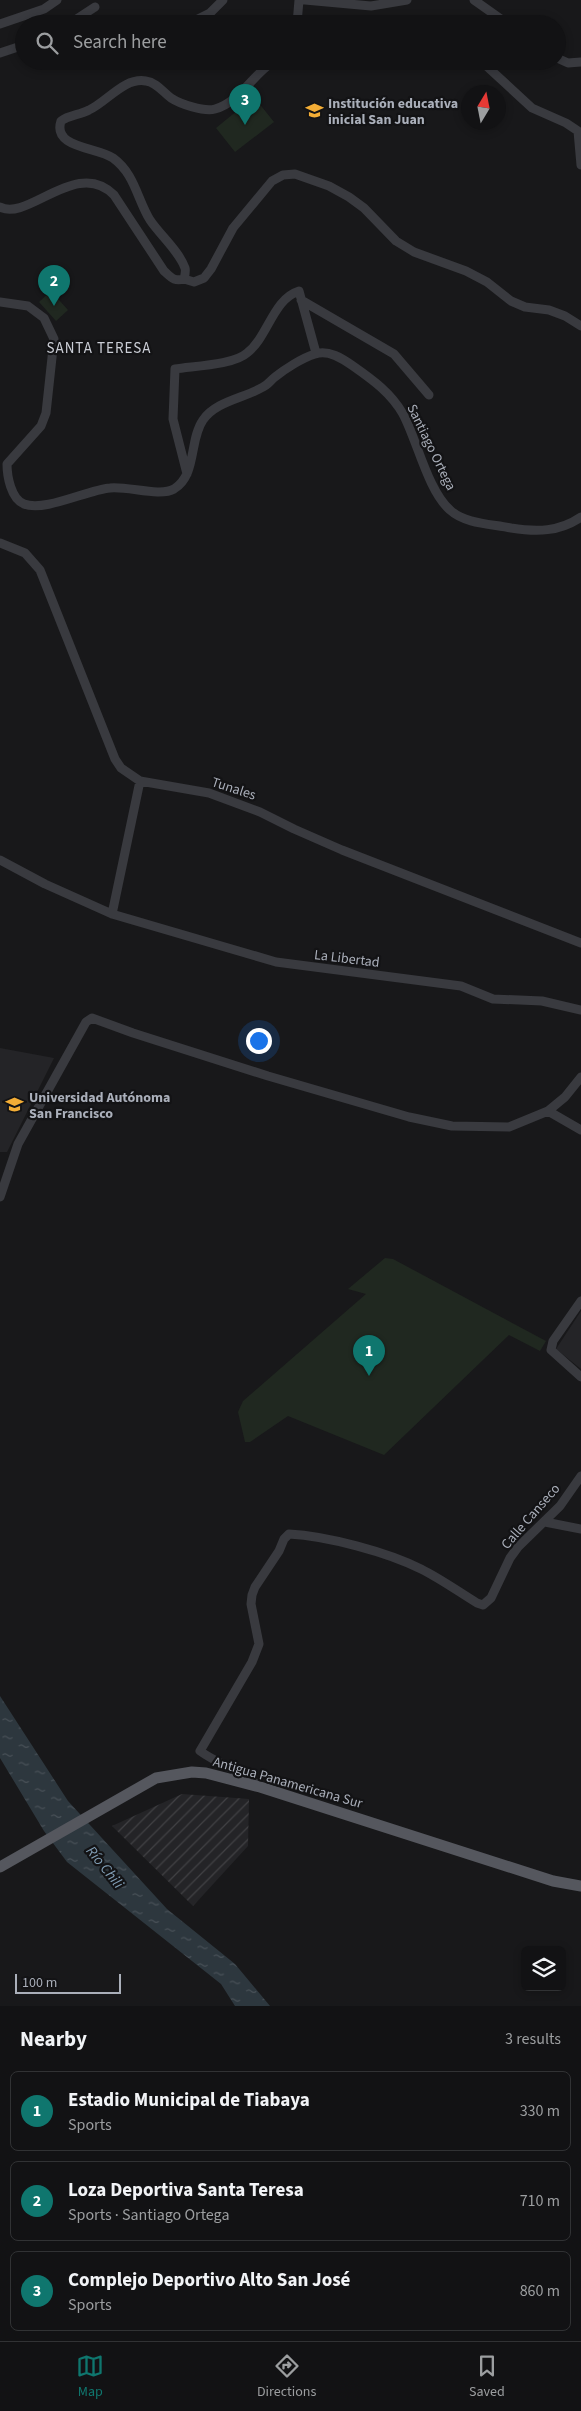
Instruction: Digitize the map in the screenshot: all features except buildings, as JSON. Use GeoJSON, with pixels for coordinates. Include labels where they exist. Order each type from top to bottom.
{"type":"FeatureCollection","features":[{"type":"Feature","properties":{"kind":"main road","name":"Antigua Panamericana Sur"},"geometry":{"type":"LineString","coordinates":[[0,1867],[156,1778],[180,1773],[206,1773],[260,1787],[552,1881],[581,1886]]}},
{"type":"Feature","properties":{"kind":"street"},"geometry":{"type":"LineString","coordinates":[[26,15],[44,9],[57,0]]}},
{"type":"Feature","properties":{"kind":"street"},"geometry":{"type":"LineString","coordinates":[[206,15],[223,0]]}},
{"type":"Feature","properties":{"kind":"street"},"geometry":{"type":"LineString","coordinates":[[298,15],[299,0]]}},
{"type":"Feature","properties":{"kind":"street"},"geometry":{"type":"LineString","coordinates":[[305,0],[371,6],[407,0]]}},
{"type":"Feature","properties":{"kind":"street"},"geometry":{"type":"LineString","coordinates":[[474,0],[495,15]]}},
{"type":"Feature","properties":{"kind":"street"},"geometry":{"type":"LineString","coordinates":[[83,15],[95,7]]}},
{"type":"Feature","properties":{"kind":"street"},"geometry":{"type":"LineString","coordinates":[[0,24],[15,19]]}},
{"type":"Feature","properties":{"kind":"street"},"geometry":{"type":"LineString","coordinates":[[0,53],[15,48]]}},
{"type":"Feature","properties":{"kind":"street"},"geometry":{"type":"LineString","coordinates":[[566,62],[581,62]]}},
{"type":"Feature","properties":{"kind":"street"},"geometry":{"type":"LineString","coordinates":[[184,279],[184,267],[150,220],[132,177],[111,156],[99,150],[70,143],[62,138],[58,131],[60,121],[89,110],[136,81],[147,80],[155,84],[172,99],[195,107],[213,110],[236,96],[261,70]]}},
{"type":"Feature","properties":{"kind":"street"},"geometry":{"type":"LineString","coordinates":[[491,70],[532,108],[566,123],[578,131],[581,165]]}},
{"type":"Feature","properties":{"kind":"street"},"geometry":{"type":"LineString","coordinates":[[0,207],[9,210],[20,207],[66,187],[94,184],[105,186],[114,195],[164,271],[178,281],[184,279],[194,282],[204,278],[233,228],[272,181],[283,175],[295,174],[329,186],[349,197],[364,208],[396,241],[414,252],[466,271],[487,282],[511,301],[526,307],[549,310],[565,316],[581,326]]}},
{"type":"Feature","properties":{"kind":"street"},"geometry":{"type":"LineString","coordinates":[[0,302],[28,306],[44,318],[54,339],[46,413],[41,426],[7,464],[7,475],[16,500],[25,505],[41,505],[110,488],[139,488],[158,493],[173,490],[183,481],[187,474],[197,431],[204,418],[222,404],[264,387],[276,376],[316,353],[299,291],[292,293],[284,301],[246,355],[231,360],[175,369],[173,418],[187,474]]}},
{"type":"Feature","properties":{"kind":"street"},"geometry":{"type":"LineString","coordinates":[[301,300],[394,354],[412,372],[429,395]]}},
{"type":"Feature","properties":{"kind":"street","name":"Santiago Ortega"},"geometry":{"type":"LineString","coordinates":[[316,353],[330,354],[342,359],[383,388],[402,413],[439,496],[448,509],[457,516],[467,520],[526,530],[547,531],[569,525],[581,517]]}},
{"type":"Feature","properties":{"kind":"street","name":"Tunales"},"geometry":{"type":"LineString","coordinates":[[0,543],[25,553],[40,570],[115,759],[121,768],[140,781],[209,793],[260,812],[342,850],[581,943]]}},
{"type":"Feature","properties":{"kind":"street"},"geometry":{"type":"LineString","coordinates":[[112,914],[140,781]]}},
{"type":"Feature","properties":{"kind":"street","name":"La Libertad"},"geometry":{"type":"LineString","coordinates":[[0,860],[45,884],[112,914],[276,962],[461,986],[494,999],[542,1001],[581,1010]]}},
{"type":"Feature","properties":{"kind":"street"},"geometry":{"type":"LineString","coordinates":[[0,1198],[18,1144],[86,1022],[92,1018],[268,1076],[417,1119],[452,1126],[498,1128],[520,1124],[548,1111],[565,1097],[581,1077]]}},
{"type":"Feature","properties":{"kind":"street"},"geometry":{"type":"LineString","coordinates":[[548,1111],[581,1130]]}},
{"type":"Feature","properties":{"kind":"street"},"geometry":{"type":"LineString","coordinates":[[581,1301],[554,1341],[551,1350],[581,1377]]}},
{"type":"Feature","properties":{"kind":"street","name":"Calle Canseco"},"geometry":{"type":"LineString","coordinates":[[260,1787],[246,1775],[216,1762],[200,1751],[252,1662],[259,1644],[251,1604],[254,1587],[289,1534],[340,1543],[394,1558],[421,1569],[483,1605],[488,1603],[510,1558],[518,1547],[560,1506],[581,1476]]}},
{"type":"Feature","properties":{"kind":"street"},"geometry":{"type":"LineString","coordinates":[[544,1522],[581,1529]]}},
{"type":"Feature","properties":{"kind":"shaded area"},"geometry":{"type":"Polygon","coordinates":[[[254,97],[274,122],[235,152],[216,128],[254,97]]]}},
{"type":"Feature","properties":{"kind":"shaded area"},"geometry":{"type":"Polygon","coordinates":[[[51,291],[68,310],[56,321],[39,302],[51,291]]]}},
{"type":"Feature","properties":{"kind":"shaded area","name":"Universidad Autónoma San Francisco"},"geometry":{"type":"Polygon","coordinates":[[[0,1048],[54,1058],[7,1152],[0,1152],[0,1048]]]}},
{"type":"Feature","properties":{"kind":"shaded area"},"geometry":{"type":"Polygon","coordinates":[[[385,1258],[393,1259],[546,1341],[540,1351],[509,1335],[384,1455],[288,1416],[250,1442],[245,1442],[238,1412],[243,1401],[366,1294],[348,1289],[385,1258]]]}},
{"type":"Feature","properties":{"kind":"shaded area"},"geometry":{"type":"Polygon","coordinates":[[[581,1311],[581,1369],[556,1349],[581,1311]]]}},
{"type":"Feature","properties":{"kind":"shaded area"},"geometry":{"type":"Polygon","coordinates":[[[182,1794],[249,1799],[248,1846],[193,1906],[112,1826],[182,1794]]]}},
{"type":"Feature","properties":{"kind":"water","name":"Río Chili"},"geometry":{"type":"Polygon","coordinates":[[[0,1696],[68,1801],[167,1909],[235,1964],[270,2006],[235,2006],[221,1984],[67,1862],[44,1831],[0,1758],[0,1696]]]}},
{"type":"Feature","properties":{"kind":"place","name":"Institución educativa inicial San Juan"},"geometry":{"type":"Point","coordinates":[314,111]}},
{"type":"Feature","properties":{"kind":"place","name":"Complejo Deportivo Alto San José"},"geometry":{"type":"Point","coordinates":[245,125]}},
{"type":"Feature","properties":{"kind":"place","name":"Loza Deportiva Santa Teresa"},"geometry":{"type":"Point","coordinates":[54,306]}},
{"type":"Feature","properties":{"kind":"place","name":"Universidad Autónoma San Francisco"},"geometry":{"type":"Point","coordinates":[15,1105]}},
{"type":"Feature","properties":{"kind":"place","name":"Estadio Municipal de Tiabaya"},"geometry":{"type":"Point","coordinates":[369,1376]}},
{"type":"Feature","properties":{"kind":"district","name":"SANTA TERESA"},"geometry":{"type":"Point","coordinates":[99,348]}}]}
